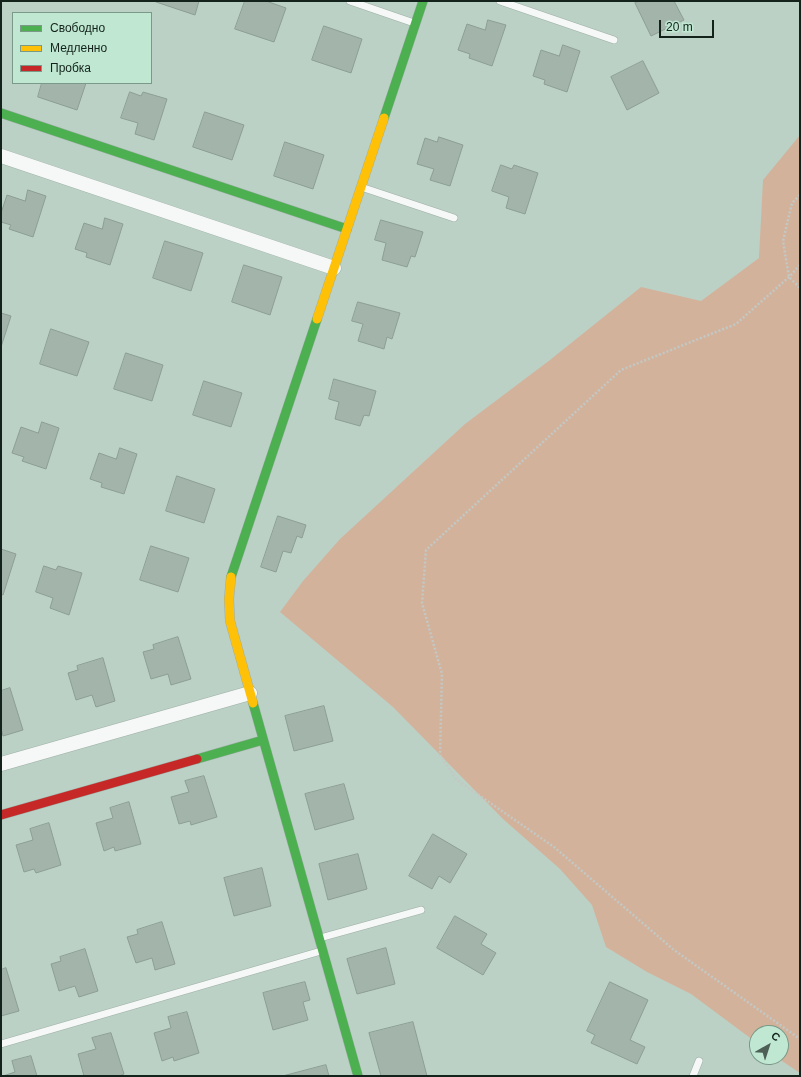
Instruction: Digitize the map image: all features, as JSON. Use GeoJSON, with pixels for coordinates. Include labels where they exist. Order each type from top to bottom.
{"type":"FeatureCollection","features":[{"type":"Feature","properties":{"kind":"street"},"geometry":{"type":"LineString","coordinates":[[358,1076],[230,621],[229,599],[232,572],[423,1]]}},
{"type":"Feature","properties":{"kind":"street"},"geometry":{"type":"LineString","coordinates":[[1,113],[347,229]]}},
{"type":"Feature","properties":{"kind":"street"},"geometry":{"type":"LineString","coordinates":[[1,156],[334,268]]}},
{"type":"Feature","properties":{"kind":"street"},"geometry":{"type":"LineString","coordinates":[[1,764],[250,693]]}},
{"type":"Feature","properties":{"kind":"street"},"geometry":{"type":"LineString","coordinates":[[1,815],[264,740]]}},
{"type":"Feature","properties":{"kind":"lane"},"geometry":{"type":"LineString","coordinates":[[350,1],[416,24]]}},
{"type":"Feature","properties":{"kind":"lane"},"geometry":{"type":"LineString","coordinates":[[500,1],[614,40]]}},
{"type":"Feature","properties":{"kind":"lane"},"geometry":{"type":"LineString","coordinates":[[361,187],[454,218]]}},
{"type":"Feature","properties":{"kind":"lane"},"geometry":{"type":"LineString","coordinates":[[320,938],[421,910]]}},
{"type":"Feature","properties":{"kind":"lane"},"geometry":{"type":"LineString","coordinates":[[1,1044],[323,951]]}},
{"type":"Feature","properties":{"kind":"lane"},"geometry":{"type":"LineString","coordinates":[[692,1076],[700,1060]]}},
{"type":"Feature","properties":{"kind":"path"},"geometry":{"type":"LineString","coordinates":[[800,195],[792,203],[783,241],[789,277],[800,288]]}},
{"type":"Feature","properties":{"kind":"path"},"geometry":{"type":"LineString","coordinates":[[800,265],[789,277],[736,324],[621,370],[426,550],[422,603],[442,674],[440,755],[457,780],[554,847],[674,950],[800,1039]]}},
{"type":"Feature","properties":{"kind":"shaded area"},"geometry":{"type":"Polygon","coordinates":[[[800,135],[800,1073],[788,1065],[789,1025],[749,1025],[749,1037],[691,994],[647,972],[606,947],[592,905],[560,869],[503,819],[393,707],[280,612],[303,581],[340,539],[465,424],[550,360],[641,287],[701,301],[759,258],[763,180],[800,135]]]}},
{"type":"Feature","properties":{"kind":"building"},"geometry":{"type":"Polygon","coordinates":[[[156,1],[199,1],[195,15],[156,1]]]}},
{"type":"Feature","properties":{"kind":"building"},"geometry":{"type":"Polygon","coordinates":[[[245,1],[266,1],[286,8],[274,42],[235,29],[245,1]]]}},
{"type":"Feature","properties":{"kind":"building"},"geometry":{"type":"Polygon","coordinates":[[[640,1],[674,1],[684,20],[651,36],[635,3],[640,1]]]}},
{"type":"Feature","properties":{"kind":"building"},"geometry":{"type":"Polygon","coordinates":[[[488,20],[506,25],[492,66],[469,58],[470,54],[458,50],[467,24],[485,30],[488,20]]]}},
{"type":"Feature","properties":{"kind":"building"},"geometry":{"type":"Polygon","coordinates":[[[324,26],[362,39],[351,73],[312,60],[324,26]]]}},
{"type":"Feature","properties":{"kind":"building"},"geometry":{"type":"Polygon","coordinates":[[[563,45],[580,51],[567,92],[544,84],[545,80],[533,76],[541,50],[559,56],[563,45]]]}},
{"type":"Feature","properties":{"kind":"building"},"geometry":{"type":"Polygon","coordinates":[[[643,61],[659,93],[627,110],[611,77],[643,61]]]}},
{"type":"Feature","properties":{"kind":"building"},"geometry":{"type":"Polygon","coordinates":[[[42,84],[86,84],[77,110],[38,97],[42,84]]]}},
{"type":"Feature","properties":{"kind":"building"},"geometry":{"type":"Polygon","coordinates":[[[130,92],[141,96],[143,92],[167,99],[154,140],[135,134],[138,123],[121,118],[130,92]]]}},
{"type":"Feature","properties":{"kind":"building"},"geometry":{"type":"Polygon","coordinates":[[[205,112],[244,125],[232,160],[193,147],[205,112]]]}},
{"type":"Feature","properties":{"kind":"building"},"geometry":{"type":"Polygon","coordinates":[[[439,137],[463,145],[450,186],[430,180],[434,169],[417,164],[425,138],[437,142],[439,137]]]}},
{"type":"Feature","properties":{"kind":"building"},"geometry":{"type":"Polygon","coordinates":[[[285,142],[324,155],[313,189],[274,176],[285,142]]]}},
{"type":"Feature","properties":{"kind":"building"},"geometry":{"type":"Polygon","coordinates":[[[501,165],[512,169],[514,165],[538,173],[525,214],[506,208],[509,197],[492,191],[501,165]]]}},
{"type":"Feature","properties":{"kind":"building"},"geometry":{"type":"Polygon","coordinates":[[[28,190],[46,196],[33,237],[9,229],[11,225],[1,222],[1,213],[7,195],[25,201],[28,190]]]}},
{"type":"Feature","properties":{"kind":"building"},"geometry":{"type":"Polygon","coordinates":[[[105,218],[123,224],[110,265],[86,257],[87,253],[75,249],[84,223],[102,229],[105,218]]]}},
{"type":"Feature","properties":{"kind":"building"},"geometry":{"type":"Polygon","coordinates":[[[381,220],[423,232],[415,257],[411,256],[407,267],[382,260],[386,243],[375,240],[381,220]]]}},
{"type":"Feature","properties":{"kind":"building"},"geometry":{"type":"Polygon","coordinates":[[[165,241],[203,253],[191,291],[153,278],[165,241]]]}},
{"type":"Feature","properties":{"kind":"building"},"geometry":{"type":"Polygon","coordinates":[[[244,265],[282,277],[270,315],[232,302],[244,265]]]}},
{"type":"Feature","properties":{"kind":"building"},"geometry":{"type":"Polygon","coordinates":[[[358,302],[400,313],[392,339],[387,337],[384,349],[358,341],[363,324],[352,321],[358,302]]]}},
{"type":"Feature","properties":{"kind":"building"},"geometry":{"type":"Polygon","coordinates":[[[1,313],[11,316],[1,347],[1,313]]]}},
{"type":"Feature","properties":{"kind":"building"},"geometry":{"type":"Polygon","coordinates":[[[51,329],[89,342],[77,376],[40,364],[51,329]]]}},
{"type":"Feature","properties":{"kind":"building"},"geometry":{"type":"Polygon","coordinates":[[[126,353],[163,365],[152,401],[114,389],[126,353]]]}},
{"type":"Feature","properties":{"kind":"building"},"geometry":{"type":"Polygon","coordinates":[[[334,379],[376,391],[369,416],[364,415],[360,426],[335,419],[339,402],[329,399],[334,379]]]}},
{"type":"Feature","properties":{"kind":"building"},"geometry":{"type":"Polygon","coordinates":[[[204,381],[242,393],[231,427],[193,415],[204,381]]]}},
{"type":"Feature","properties":{"kind":"building"},"geometry":{"type":"Polygon","coordinates":[[[42,422],[59,428],[46,469],[22,461],[24,457],[12,453],[21,427],[38,433],[42,422]]]}},
{"type":"Feature","properties":{"kind":"building"},"geometry":{"type":"Polygon","coordinates":[[[120,448],[137,454],[124,494],[101,487],[102,483],[90,479],[99,453],[116,459],[120,448]]]}},
{"type":"Feature","properties":{"kind":"building"},"geometry":{"type":"Polygon","coordinates":[[[177,476],[215,489],[204,523],[166,511],[177,476]]]}},
{"type":"Feature","properties":{"kind":"building"},"geometry":{"type":"Polygon","coordinates":[[[278,516],[306,525],[302,538],[297,536],[291,553],[283,551],[276,572],[261,567],[278,516]]]}},
{"type":"Feature","properties":{"kind":"building"},"geometry":{"type":"Polygon","coordinates":[[[151,546],[189,558],[178,592],[140,580],[151,546]]]}},
{"type":"Feature","properties":{"kind":"building"},"geometry":{"type":"Polygon","coordinates":[[[1,549],[16,554],[3,595],[1,594],[1,549]]]}},
{"type":"Feature","properties":{"kind":"building"},"geometry":{"type":"Polygon","coordinates":[[[44,566],[56,570],[58,566],[82,573],[69,615],[50,608],[53,598],[36,592],[44,566]]]}},
{"type":"Feature","properties":{"kind":"building"},"geometry":{"type":"Polygon","coordinates":[[[178,637],[191,679],[171,685],[168,674],[151,679],[143,652],[154,649],[153,645],[178,637]]]}},
{"type":"Feature","properties":{"kind":"building"},"geometry":{"type":"Polygon","coordinates":[[[103,658],[115,701],[96,707],[92,695],[76,700],[68,673],[78,670],[77,666],[103,658]]]}},
{"type":"Feature","properties":{"kind":"building"},"geometry":{"type":"Polygon","coordinates":[[[10,688],[23,730],[3,736],[1,728],[1,691],[10,688]]]}},
{"type":"Feature","properties":{"kind":"building"},"geometry":{"type":"Polygon","coordinates":[[[324,706],[333,741],[294,751],[285,716],[324,706]]]}},
{"type":"Feature","properties":{"kind":"building"},"geometry":{"type":"Polygon","coordinates":[[[204,776],[217,817],[191,825],[190,821],[179,824],[171,797],[189,792],[185,781],[204,776]]]}},
{"type":"Feature","properties":{"kind":"building"},"geometry":{"type":"Polygon","coordinates":[[[344,784],[354,819],[315,830],[305,794],[344,784]]]}},
{"type":"Feature","properties":{"kind":"building"},"geometry":{"type":"Polygon","coordinates":[[[129,802],[141,844],[115,851],[114,847],[104,851],[96,823],[113,818],[110,808],[129,802]]]}},
{"type":"Feature","properties":{"kind":"building"},"geometry":{"type":"Polygon","coordinates":[[[49,823],[61,865],[36,873],[34,869],[24,872],[16,845],[33,840],[30,829],[49,823]]]}},
{"type":"Feature","properties":{"kind":"building"},"geometry":{"type":"Polygon","coordinates":[[[433,834],[467,854],[450,883],[439,876],[432,889],[409,876],[433,834]]]}},
{"type":"Feature","properties":{"kind":"building"},"geometry":{"type":"Polygon","coordinates":[[[358,854],[367,889],[328,900],[319,864],[358,854]]]}},
{"type":"Feature","properties":{"kind":"building"},"geometry":{"type":"Polygon","coordinates":[[[262,868],[271,906],[234,916],[224,878],[262,868]]]}},
{"type":"Feature","properties":{"kind":"building"},"geometry":{"type":"Polygon","coordinates":[[[455,916],[487,934],[481,944],[496,953],[483,975],[437,948],[455,916]]]}},
{"type":"Feature","properties":{"kind":"building"},"geometry":{"type":"Polygon","coordinates":[[[162,922],[175,964],[155,970],[152,958],[136,963],[127,937],[138,934],[137,930],[162,922]]]}},
{"type":"Feature","properties":{"kind":"building"},"geometry":{"type":"Polygon","coordinates":[[[386,948],[395,984],[357,994],[347,959],[386,948]]]}},
{"type":"Feature","properties":{"kind":"building"},"geometry":{"type":"Polygon","coordinates":[[[85,949],[98,991],[79,997],[75,986],[59,991],[51,964],[61,961],[60,957],[85,949]]]}},
{"type":"Feature","properties":{"kind":"building"},"geometry":{"type":"Polygon","coordinates":[[[6,968],[19,1011],[1,1016],[1,970],[6,968]]]}},
{"type":"Feature","properties":{"kind":"building"},"geometry":{"type":"Polygon","coordinates":[[[305,982],[310,1000],[303,1002],[308,1020],[273,1030],[263,993],[305,982]]]}},
{"type":"Feature","properties":{"kind":"building"},"geometry":{"type":"Polygon","coordinates":[[[610,982],[648,1000],[630,1040],[645,1047],[637,1064],[591,1043],[595,1035],[587,1031],[610,982]]]}},
{"type":"Feature","properties":{"kind":"building"},"geometry":{"type":"Polygon","coordinates":[[[187,1012],[199,1053],[174,1061],[173,1057],[162,1061],[154,1033],[171,1028],[168,1017],[187,1012]]]}},
{"type":"Feature","properties":{"kind":"building"},"geometry":{"type":"Polygon","coordinates":[[[413,1022],[427,1076],[381,1076],[369,1033],[413,1022]]]}},
{"type":"Feature","properties":{"kind":"building"},"geometry":{"type":"Polygon","coordinates":[[[111,1033],[124,1074],[119,1076],[84,1076],[78,1054],[96,1049],[92,1038],[111,1033]]]}},
{"type":"Feature","properties":{"kind":"building"},"geometry":{"type":"Polygon","coordinates":[[[31,1056],[37,1076],[3,1076],[15,1072],[12,1061],[31,1056]]]}},
{"type":"Feature","properties":{"kind":"building"},"geometry":{"type":"Polygon","coordinates":[[[326,1065],[329,1076],[283,1076],[326,1065]]]}},
{"type":"Feature","properties":{"kind":"traffic: fast"},"geometry":{"type":"LineString","coordinates":[[384,118],[423,1]]}},
{"type":"Feature","properties":{"kind":"traffic: fast"},"geometry":{"type":"LineString","coordinates":[[1,113],[347,229]]}},
{"type":"Feature","properties":{"kind":"traffic: fast"},"geometry":{"type":"LineString","coordinates":[[231,577],[317,319]]}},
{"type":"Feature","properties":{"kind":"traffic: fast"},"geometry":{"type":"LineString","coordinates":[[253,703],[358,1076]]}},
{"type":"Feature","properties":{"kind":"traffic: fast"},"geometry":{"type":"LineString","coordinates":[[197,759],[263,740]]}},
{"type":"Feature","properties":{"kind":"traffic: slow"},"geometry":{"type":"LineString","coordinates":[[317,319],[384,118]]}},
{"type":"Feature","properties":{"kind":"traffic: slow"},"geometry":{"type":"LineString","coordinates":[[231,577],[229,599],[230,621],[253,703]]}},
{"type":"Feature","properties":{"kind":"traffic: jam"},"geometry":{"type":"LineString","coordinates":[[1,815],[197,759]]}}]}
